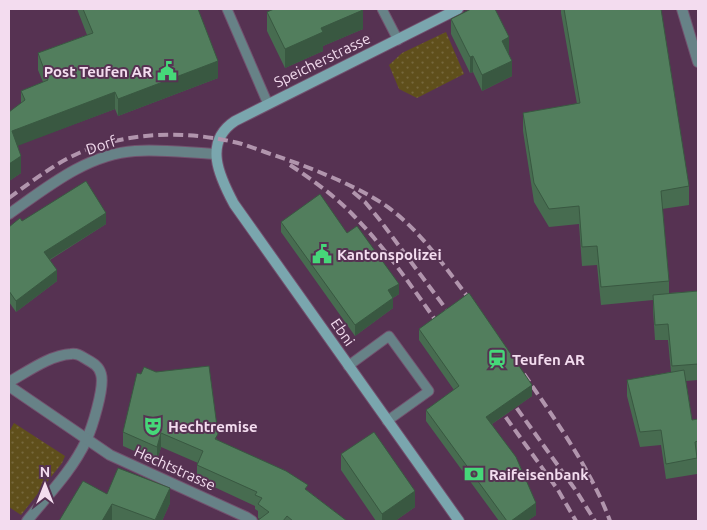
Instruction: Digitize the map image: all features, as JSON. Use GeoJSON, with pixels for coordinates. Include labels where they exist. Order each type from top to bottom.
{"type":"FeatureCollection","features":[{"type":"Feature","properties":{"kind":"main road","name":"Speicherstrasse"},"geometry":{"type":"LineString","coordinates":[[216,154],[218,139],[226,127],[458,9]]}},
{"type":"Feature","properties":{"kind":"main road","name":"Ebni"},"geometry":{"type":"LineString","coordinates":[[216,154],[220,174],[234,204],[459,521]]}},
{"type":"Feature","properties":{"kind":"street"},"geometry":{"type":"LineString","coordinates":[[682,9],[698,62]]}},
{"type":"Feature","properties":{"kind":"street","name":"Dorf"},"geometry":{"type":"LineString","coordinates":[[9,214],[77,169],[117,154],[134,151],[216,154]]}},
{"type":"Feature","properties":{"kind":"street","name":"Hechtstrasse"},"geometry":{"type":"LineString","coordinates":[[26,521],[75,461],[86,440],[95,416],[102,376],[96,365],[80,356],[68,354],[32,369],[9,384],[86,440],[110,455],[252,521]]}},
{"type":"Feature","properties":{"kind":"lane"},"geometry":{"type":"LineString","coordinates":[[227,9],[268,104]]}},
{"type":"Feature","properties":{"kind":"lane"},"geometry":{"type":"LineString","coordinates":[[382,9],[398,40]]}},
{"type":"Feature","properties":{"kind":"lane"},"geometry":{"type":"LineString","coordinates":[[348,366],[389,336],[429,390],[387,422]]}},
{"type":"Feature","properties":{"kind":"shaded area"},"geometry":{"type":"Polygon","coordinates":[[[446,32],[464,74],[417,98],[399,89],[389,65],[402,53],[446,32]]]}},
{"type":"Feature","properties":{"kind":"shaded area"},"geometry":{"type":"Polygon","coordinates":[[[14,423],[65,456],[62,463],[21,515],[9,507],[9,432],[14,423]]]}},
{"type":"Feature","properties":{"kind":"building"},"geometry":{"type":"Polygon","coordinates":[[[83,9],[198,9],[218,61],[118,99],[115,92],[12,131],[21,156],[9,164],[9,112],[25,100],[21,91],[48,80],[38,53],[93,33],[83,9]]]}},
{"type":"Feature","properties":{"kind":"building"},"geometry":{"type":"Polygon","coordinates":[[[274,9],[363,10],[321,28],[323,32],[285,49],[267,12],[274,9]]]}},
{"type":"Feature","properties":{"kind":"building"},"geometry":{"type":"Polygon","coordinates":[[[471,9],[495,9],[509,37],[502,41],[512,61],[482,75],[473,56],[470,57],[451,19],[471,9]]]}},
{"type":"Feature","properties":{"kind":"building"},"geometry":{"type":"Polygon","coordinates":[[[564,9],[661,9],[689,186],[661,191],[669,281],[601,287],[597,246],[582,247],[579,206],[549,209],[534,183],[523,113],[580,103],[564,9]]]}},
{"type":"Feature","properties":{"kind":"building"},"geometry":{"type":"Polygon","coordinates":[[[86,181],[106,213],[44,252],[57,270],[16,301],[9,291],[9,227],[20,218],[22,221],[86,181]]]}},
{"type":"Feature","properties":{"kind":"building"},"geometry":{"type":"Polygon","coordinates":[[[320,194],[347,233],[357,226],[399,284],[388,290],[393,298],[355,325],[281,222],[320,194]]]}},
{"type":"Feature","properties":{"kind":"building"},"geometry":{"type":"Polygon","coordinates":[[[698,291],[698,364],[672,366],[668,324],[655,325],[653,295],[698,291]]]}},
{"type":"Feature","properties":{"kind":"building"},"geometry":{"type":"Polygon","coordinates":[[[469,293],[532,385],[486,417],[516,457],[536,503],[511,521],[507,521],[426,410],[459,386],[419,329],[469,293]]]}},
{"type":"Feature","properties":{"kind":"building"},"geometry":{"type":"Polygon","coordinates":[[[209,366],[218,434],[215,439],[286,471],[308,485],[305,489],[347,521],[293,521],[287,516],[283,521],[257,521],[269,512],[258,504],[262,498],[255,495],[257,492],[197,465],[203,451],[161,433],[157,447],[123,432],[137,373],[141,374],[144,367],[156,372],[209,366]]]}},
{"type":"Feature","properties":{"kind":"building"},"geometry":{"type":"Polygon","coordinates":[[[684,370],[692,420],[698,419],[698,441],[695,442],[697,458],[666,464],[661,430],[640,432],[627,380],[684,370]]]}},
{"type":"Feature","properties":{"kind":"building"},"geometry":{"type":"Polygon","coordinates":[[[374,432],[415,491],[382,514],[341,454],[374,432]]]}},
{"type":"Feature","properties":{"kind":"building"},"geometry":{"type":"Polygon","coordinates":[[[118,468],[170,488],[155,520],[112,504],[102,521],[59,521],[83,481],[107,494],[118,468]]]}},
{"type":"Feature","properties":{"kind":"railway"},"geometry":{"type":"LineString","coordinates":[[9,198],[70,157],[118,140],[159,135],[201,136],[222,139],[242,144],[328,176],[357,189],[383,204],[405,221],[426,243],[474,305]]}},
{"type":"Feature","properties":{"kind":"railway"},"geometry":{"type":"LineString","coordinates":[[290,165],[332,196],[367,230],[379,243],[441,328]]}},
{"type":"Feature","properties":{"kind":"railway"},"geometry":{"type":"LineString","coordinates":[[353,192],[365,202],[379,219],[455,321]]}},
{"type":"Feature","properties":{"kind":"railway"},"geometry":{"type":"LineString","coordinates":[[524,374],[583,464],[610,521]]}},
{"type":"Feature","properties":{"kind":"railway"},"geometry":{"type":"LineString","coordinates":[[508,396],[577,492],[595,521]]}},
{"type":"Feature","properties":{"kind":"railway"},"geometry":{"type":"LineString","coordinates":[[497,405],[558,490],[576,521]]}},
{"type":"Feature","properties":{"kind":"place","name":"Post Teufen AR"},"geometry":{"type":"Point","coordinates":[167,71]}},
{"type":"Feature","properties":{"kind":"place","name":"Kantonspolizei"},"geometry":{"type":"Point","coordinates":[322,254]}},
{"type":"Feature","properties":{"kind":"place","name":"Teufen AR"},"geometry":{"type":"Point","coordinates":[497,359]}},
{"type":"Feature","properties":{"kind":"place","name":"Hechtremise"},"geometry":{"type":"Point","coordinates":[153,426]}},
{"type":"Feature","properties":{"kind":"place","name":"Raifeisenbank"},"geometry":{"type":"Point","coordinates":[474,474]}}]}
